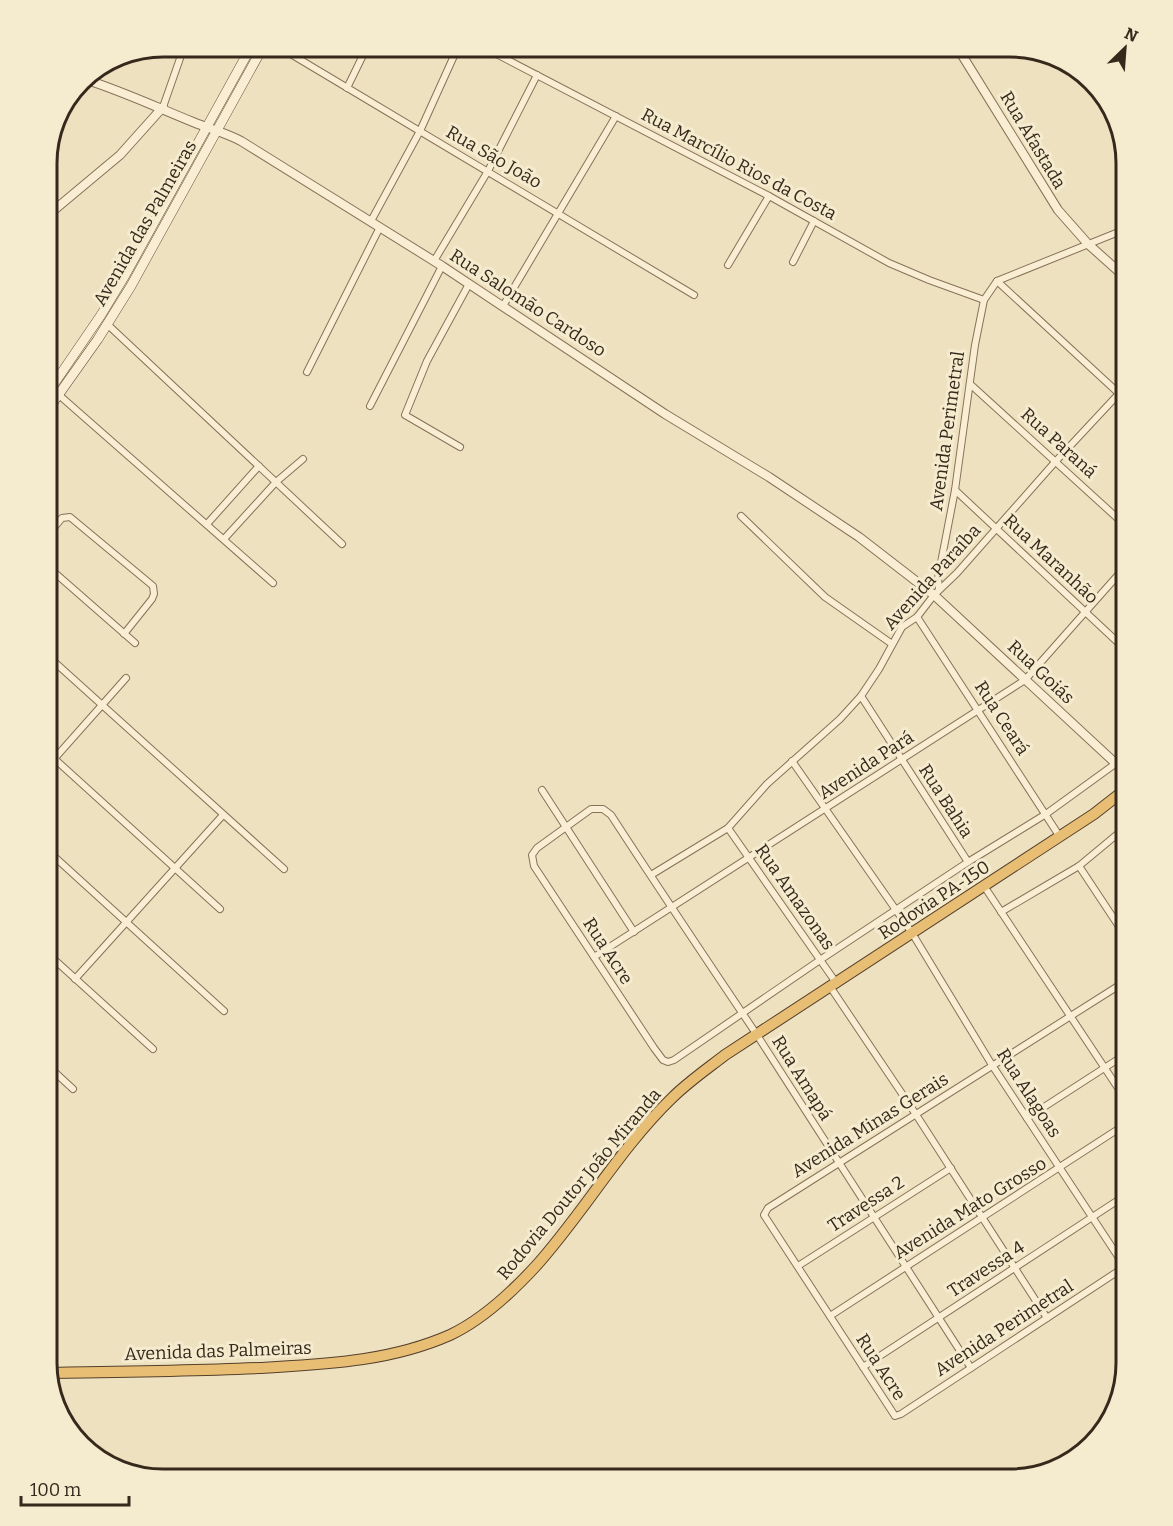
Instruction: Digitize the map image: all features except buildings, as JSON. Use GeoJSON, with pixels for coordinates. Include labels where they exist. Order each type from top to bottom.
{"type":"FeatureCollection","features":[{"type":"Feature","properties":{"kind":"highway","name":"Rodovia PA-150"},"geometry":{"type":"LineString","coordinates":[[757,1035],[1060,837],[1116,797]]}},
{"type":"Feature","properties":{"kind":"highway","name":"Rodovia Doutor João Miranda"},"geometry":{"type":"LineString","coordinates":[[387,1356],[452,1334],[502,1299],[535,1267],[639,1135],[672,1098],[725,1055],[757,1035]]}},
{"type":"Feature","properties":{"kind":"highway","name":"Avenida das Palmeiras"},"geometry":{"type":"LineString","coordinates":[[58,1373],[296,1366],[387,1356]]}},
{"type":"Feature","properties":{"kind":"main road","name":"Avenida das Palmeiras"},"geometry":{"type":"LineString","coordinates":[[57,379],[124,277],[246,57]]}},
{"type":"Feature","properties":{"kind":"main road","name":"Avenida das Palmeiras"},"geometry":{"type":"LineString","coordinates":[[57,398],[131,286],[257,57]]}},
{"type":"Feature","properties":{"kind":"street"},"geometry":{"type":"LineString","coordinates":[[57,208],[120,155],[162,107],[180,57]]}},
{"type":"Feature","properties":{"kind":"street","name":"Rua São João"},"geometry":{"type":"LineString","coordinates":[[297,57],[694,295]]}},
{"type":"Feature","properties":{"kind":"street"},"geometry":{"type":"LineString","coordinates":[[347,88],[362,57]]}},
{"type":"Feature","properties":{"kind":"street"},"geometry":{"type":"LineString","coordinates":[[370,221],[420,131],[453,57]]}},
{"type":"Feature","properties":{"kind":"street","name":"Rua Marcílio Rios da Costa"},"geometry":{"type":"LineString","coordinates":[[502,57],[769,196],[889,263],[984,300]]}},
{"type":"Feature","properties":{"kind":"street","name":"Rua Afastada"},"geometry":{"type":"LineString","coordinates":[[963,57],[1050,199],[1068,223],[1116,269]]}},
{"type":"Feature","properties":{"kind":"street"},"geometry":{"type":"LineString","coordinates":[[434,261],[488,171],[537,75]]}},
{"type":"Feature","properties":{"kind":"street","name":"Rua Salomão Cardoso"},"geometry":{"type":"LineString","coordinates":[[94,82],[162,107],[192,122],[242,141],[380,226],[665,414],[826,514],[936,592]]}},
{"type":"Feature","properties":{"kind":"street"},"geometry":{"type":"LineString","coordinates":[[503,306],[616,116]]}},
{"type":"Feature","properties":{"kind":"street"},"geometry":{"type":"LineString","coordinates":[[729,265],[769,196]]}},
{"type":"Feature","properties":{"kind":"street"},"geometry":{"type":"LineString","coordinates":[[793,262],[814,222]]}},
{"type":"Feature","properties":{"kind":"street"},"geometry":{"type":"LineString","coordinates":[[307,372],[380,226]]}},
{"type":"Feature","properties":{"kind":"street"},"geometry":{"type":"LineString","coordinates":[[1116,233],[997,281],[1116,391]]}},
{"type":"Feature","properties":{"kind":"street"},"geometry":{"type":"LineString","coordinates":[[370,406],[442,266]]}},
{"type":"Feature","properties":{"kind":"street","name":"Avenida Perimetral"},"geometry":{"type":"LineString","coordinates":[[936,592],[955,490],[975,345],[984,300],[997,281]]}},
{"type":"Feature","properties":{"kind":"street"},"geometry":{"type":"LineString","coordinates":[[460,447],[405,415],[426,361],[469,284]]}},
{"type":"Feature","properties":{"kind":"street"},"geometry":{"type":"LineString","coordinates":[[107,324],[342,543]]}},
{"type":"Feature","properties":{"kind":"street","name":"Rua Paraná"},"geometry":{"type":"LineString","coordinates":[[970,384],[1116,517]]}},
{"type":"Feature","properties":{"kind":"street"},"geometry":{"type":"LineString","coordinates":[[59,395],[273,583]]}},
{"type":"Feature","properties":{"kind":"street","name":"Avenida Paraíba"},"geometry":{"type":"LineString","coordinates":[[651,875],[728,828],[767,784],[840,719],[861,696],[906,623],[916,617],[936,592],[957,573],[995,528],[1116,397]]}},
{"type":"Feature","properties":{"kind":"street"},"geometry":{"type":"LineString","coordinates":[[224,539],[276,482],[303,459]]}},
{"type":"Feature","properties":{"kind":"street"},"geometry":{"type":"LineString","coordinates":[[207,524],[259,466]]}},
{"type":"Feature","properties":{"kind":"street","name":"Rua Maranhão"},"geometry":{"type":"LineString","coordinates":[[955,490],[1116,640]]}},
{"type":"Feature","properties":{"kind":"street"},"geometry":{"type":"LineString","coordinates":[[741,516],[816,590],[852,618],[892,644]]}},
{"type":"Feature","properties":{"kind":"street"},"geometry":{"type":"LineString","coordinates":[[57,524],[62,518],[70,518],[153,586],[154,594],[124,634]]}},
{"type":"Feature","properties":{"kind":"street"},"geometry":{"type":"LineString","coordinates":[[57,575],[135,643]]}},
{"type":"Feature","properties":{"kind":"street","name":"Avenida Pará"},"geometry":{"type":"LineString","coordinates":[[594,957],[1025,680],[1116,578]]}},
{"type":"Feature","properties":{"kind":"street","name":"Rua Goiás"},"geometry":{"type":"LineString","coordinates":[[936,592],[1115,764]]}},
{"type":"Feature","properties":{"kind":"street","name":"Rua Ceará"},"geometry":{"type":"LineString","coordinates":[[916,617],[1060,837]]}},
{"type":"Feature","properties":{"kind":"street"},"geometry":{"type":"LineString","coordinates":[[57,664],[284,869]]}},
{"type":"Feature","properties":{"kind":"street"},"geometry":{"type":"LineString","coordinates":[[57,755],[126,678]]}},
{"type":"Feature","properties":{"kind":"street","name":"Rua Bahia"},"geometry":{"type":"LineString","coordinates":[[861,696],[968,862]]}},
{"type":"Feature","properties":{"kind":"street"},"geometry":{"type":"LineString","coordinates":[[57,761],[220,909]]}},
{"type":"Feature","properties":{"kind":"street"},"geometry":{"type":"LineString","coordinates":[[792,761],[896,911]]}},
{"type":"Feature","properties":{"kind":"street"},"geometry":{"type":"LineString","coordinates":[[743,1014],[968,862],[1046,814],[1115,764]]}},
{"type":"Feature","properties":{"kind":"street"},"geometry":{"type":"LineString","coordinates":[[542,790],[634,932]]}},
{"type":"Feature","properties":{"kind":"street","name":"Rua Amapá"},"geometry":{"type":"LineString","coordinates":[[565,827],[591,809],[603,809],[611,815],[757,1035],[971,1368]]}},
{"type":"Feature","properties":{"kind":"street"},"geometry":{"type":"LineString","coordinates":[[75,979],[223,815]]}},
{"type":"Feature","properties":{"kind":"street","name":"Rua Acre"},"geometry":{"type":"LineString","coordinates":[[565,827],[533,852],[531,858],[534,866],[663,1060],[668,1062],[674,1060],[743,1014]]}},
{"type":"Feature","properties":{"kind":"street","name":"Rua Amazonas"},"geometry":{"type":"LineString","coordinates":[[728,828],[820,960],[834,986],[915,1113]]}},
{"type":"Feature","properties":{"kind":"street"},"geometry":{"type":"LineString","coordinates":[[1001,912],[1079,866],[1116,835]]}},
{"type":"Feature","properties":{"kind":"street"},"geometry":{"type":"LineString","coordinates":[[57,859],[224,1011]]}},
{"type":"Feature","properties":{"kind":"street"},"geometry":{"type":"LineString","coordinates":[[1079,866],[1116,922]]}},
{"type":"Feature","properties":{"kind":"street"},"geometry":{"type":"LineString","coordinates":[[984,886],[1116,1084]]}},
{"type":"Feature","properties":{"kind":"street","name":"Rua Alagoas"},"geometry":{"type":"LineString","coordinates":[[896,911],[912,933],[992,1065],[1116,1252]]}},
{"type":"Feature","properties":{"kind":"street"},"geometry":{"type":"LineString","coordinates":[[57,962],[153,1049]]}},
{"type":"Feature","properties":{"kind":"street"},"geometry":{"type":"LineString","coordinates":[[992,1065],[1116,987]]}},
{"type":"Feature","properties":{"kind":"street"},"geometry":{"type":"LineString","coordinates":[[1027,1118],[1116,1061]]}},
{"type":"Feature","properties":{"kind":"street","name":"Avenida Minas Gerais"},"geometry":{"type":"LineString","coordinates":[[765,1211],[992,1065]]}},
{"type":"Feature","properties":{"kind":"street"},"geometry":{"type":"LineString","coordinates":[[57,1075],[73,1089]]}},
{"type":"Feature","properties":{"kind":"street"},"geometry":{"type":"LineString","coordinates":[[915,1113],[1047,1318]]}},
{"type":"Feature","properties":{"kind":"street","name":"Avenida Mato Grosso"},"geometry":{"type":"LineString","coordinates":[[830,1316],[1116,1131]]}},
{"type":"Feature","properties":{"kind":"street","name":"Travessa 2"},"geometry":{"type":"LineString","coordinates":[[798,1266],[951,1168]]}},
{"type":"Feature","properties":{"kind":"street","name":"Travessa 4"},"geometry":{"type":"LineString","coordinates":[[863,1367],[1116,1201]]}},
{"type":"Feature","properties":{"kind":"street","name":"Rua Acre"},"geometry":{"type":"LineString","coordinates":[[765,1211],[766,1220],[798,1266],[890,1412],[898,1416]]}},
{"type":"Feature","properties":{"kind":"street","name":"Avenida Perimetral"},"geometry":{"type":"LineString","coordinates":[[898,1416],[1116,1273]]}}]}
